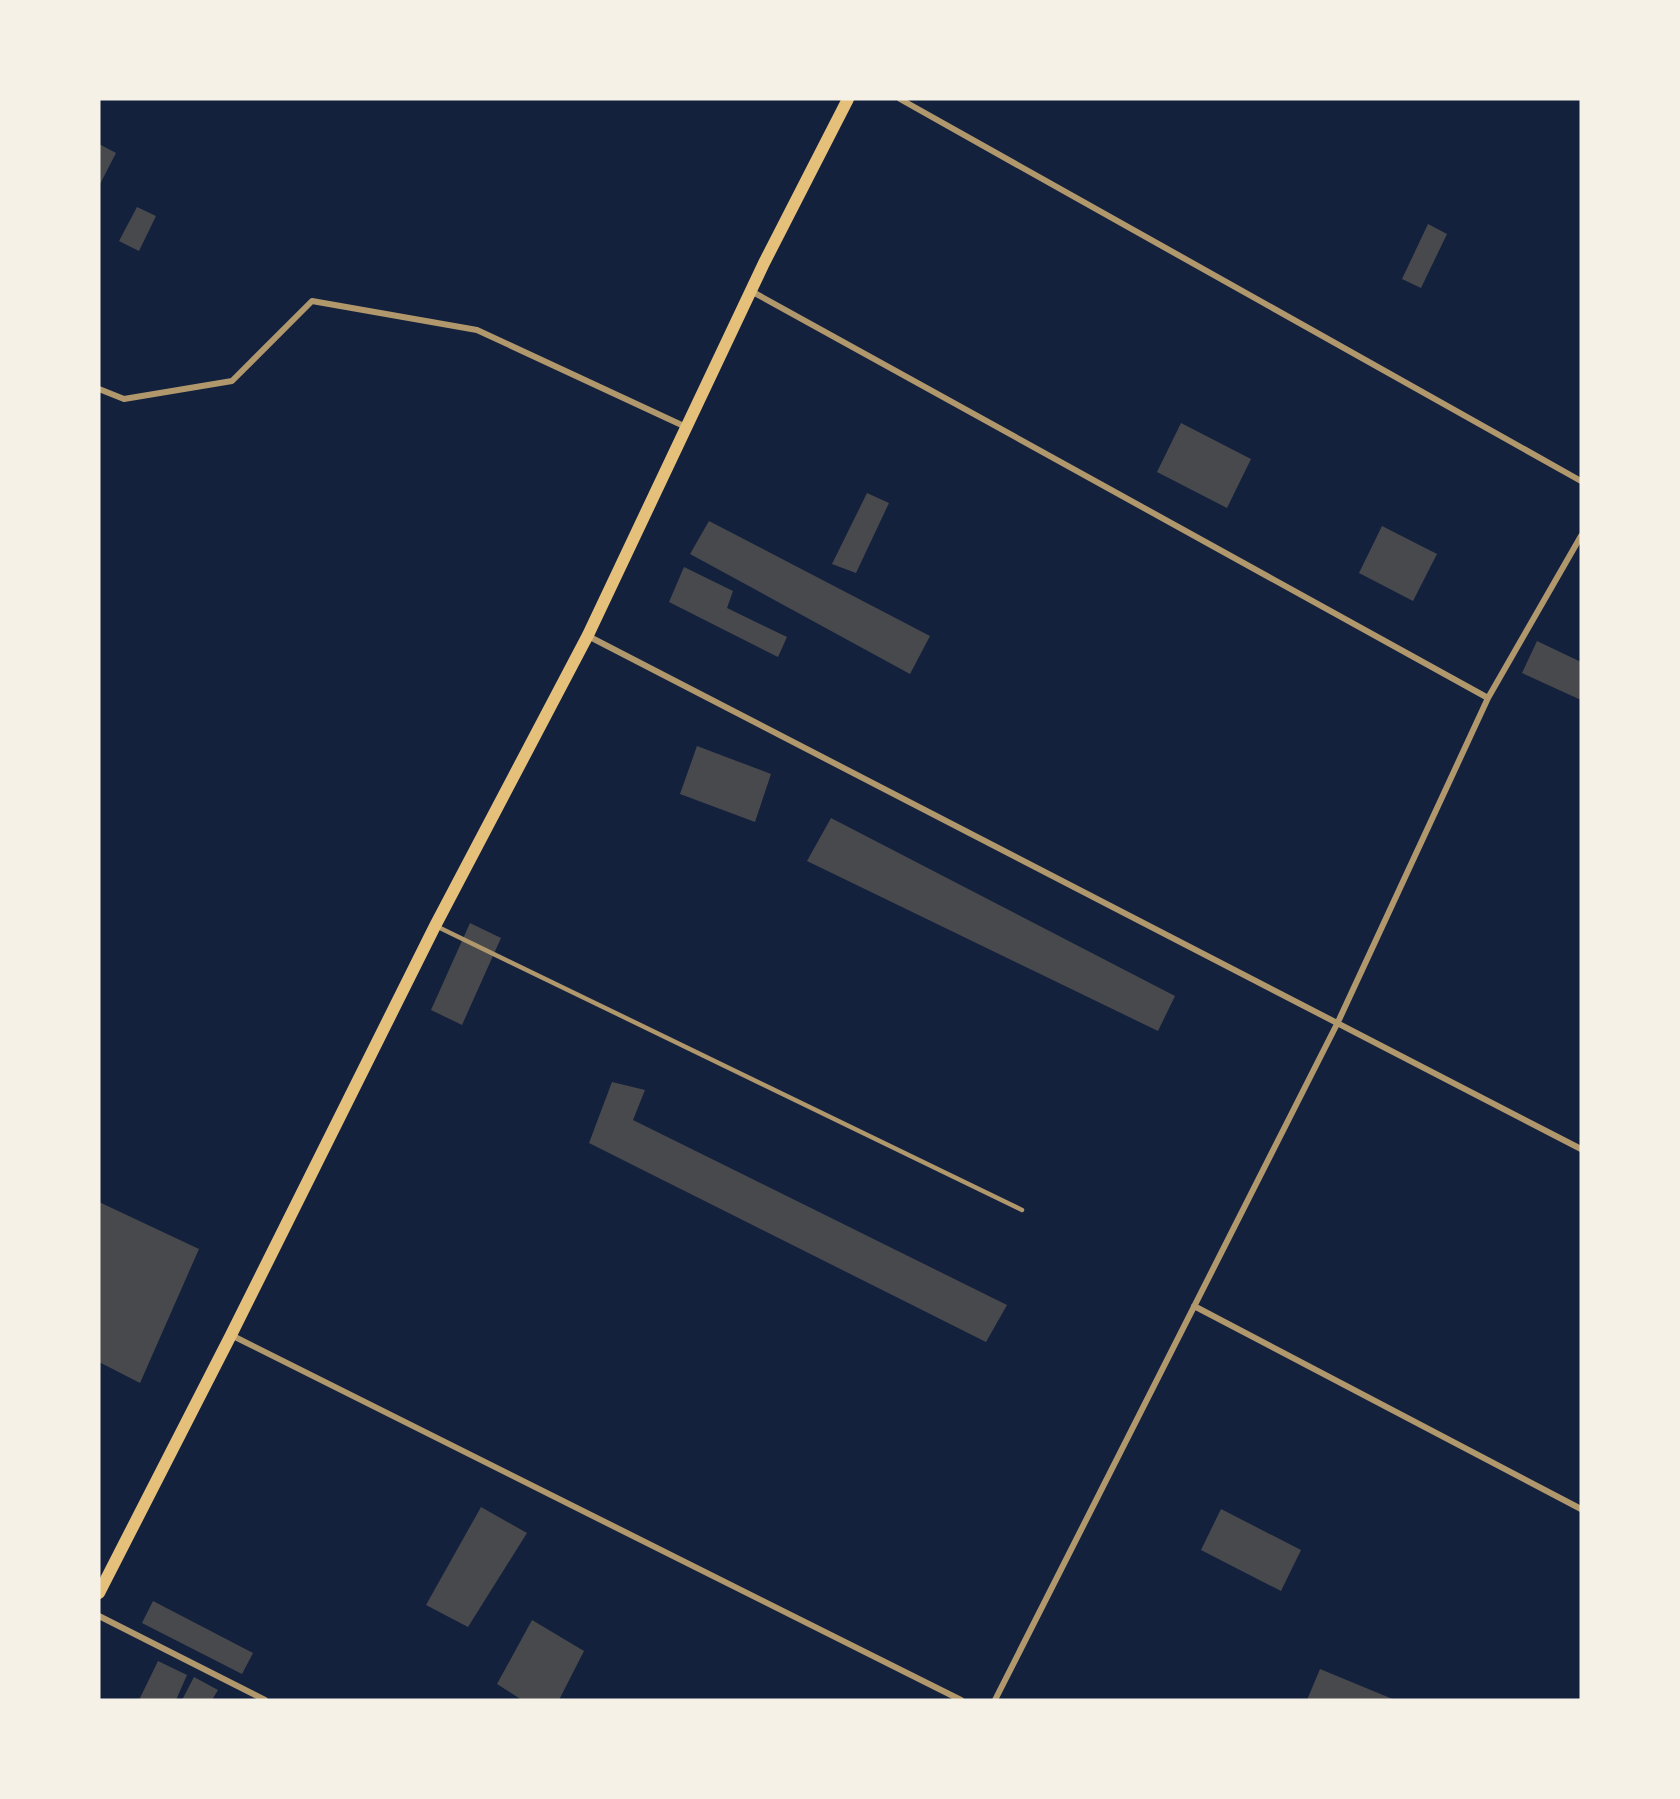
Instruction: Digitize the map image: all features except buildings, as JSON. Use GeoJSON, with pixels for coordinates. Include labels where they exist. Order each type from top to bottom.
{"type":"FeatureCollection","features":[{"type":"Feature","properties":{"kind":"main road"},"geometry":{"type":"LineString","coordinates":[[99,1593],[231,1335],[435,926],[588,635],[751,291],[848,99]]}},
{"type":"Feature","properties":{"kind":"street"},"geometry":{"type":"LineString","coordinates":[[900,99],[1581,481]]}},
{"type":"Feature","properties":{"kind":"street"},"geometry":{"type":"LineString","coordinates":[[751,291],[1488,698]]}},
{"type":"Feature","properties":{"kind":"street"},"geometry":{"type":"LineString","coordinates":[[99,389],[124,399],[232,381],[312,302],[477,330],[686,427]]}},
{"type":"Feature","properties":{"kind":"street"},"geometry":{"type":"LineString","coordinates":[[995,1700],[1338,1022],[1488,698],[1581,536]]}},
{"type":"Feature","properties":{"kind":"street"},"geometry":{"type":"LineString","coordinates":[[588,635],[1581,1149]]}},
{"type":"Feature","properties":{"kind":"street"},"geometry":{"type":"LineString","coordinates":[[1194,1306],[1581,1509]]}},
{"type":"Feature","properties":{"kind":"street"},"geometry":{"type":"LineString","coordinates":[[231,1335],[961,1700]]}},
{"type":"Feature","properties":{"kind":"street"},"geometry":{"type":"LineString","coordinates":[[99,1616],[265,1700]]}},
{"type":"Feature","properties":{"kind":"lane"},"geometry":{"type":"LineString","coordinates":[[435,926],[1022,1210]]}}]}
